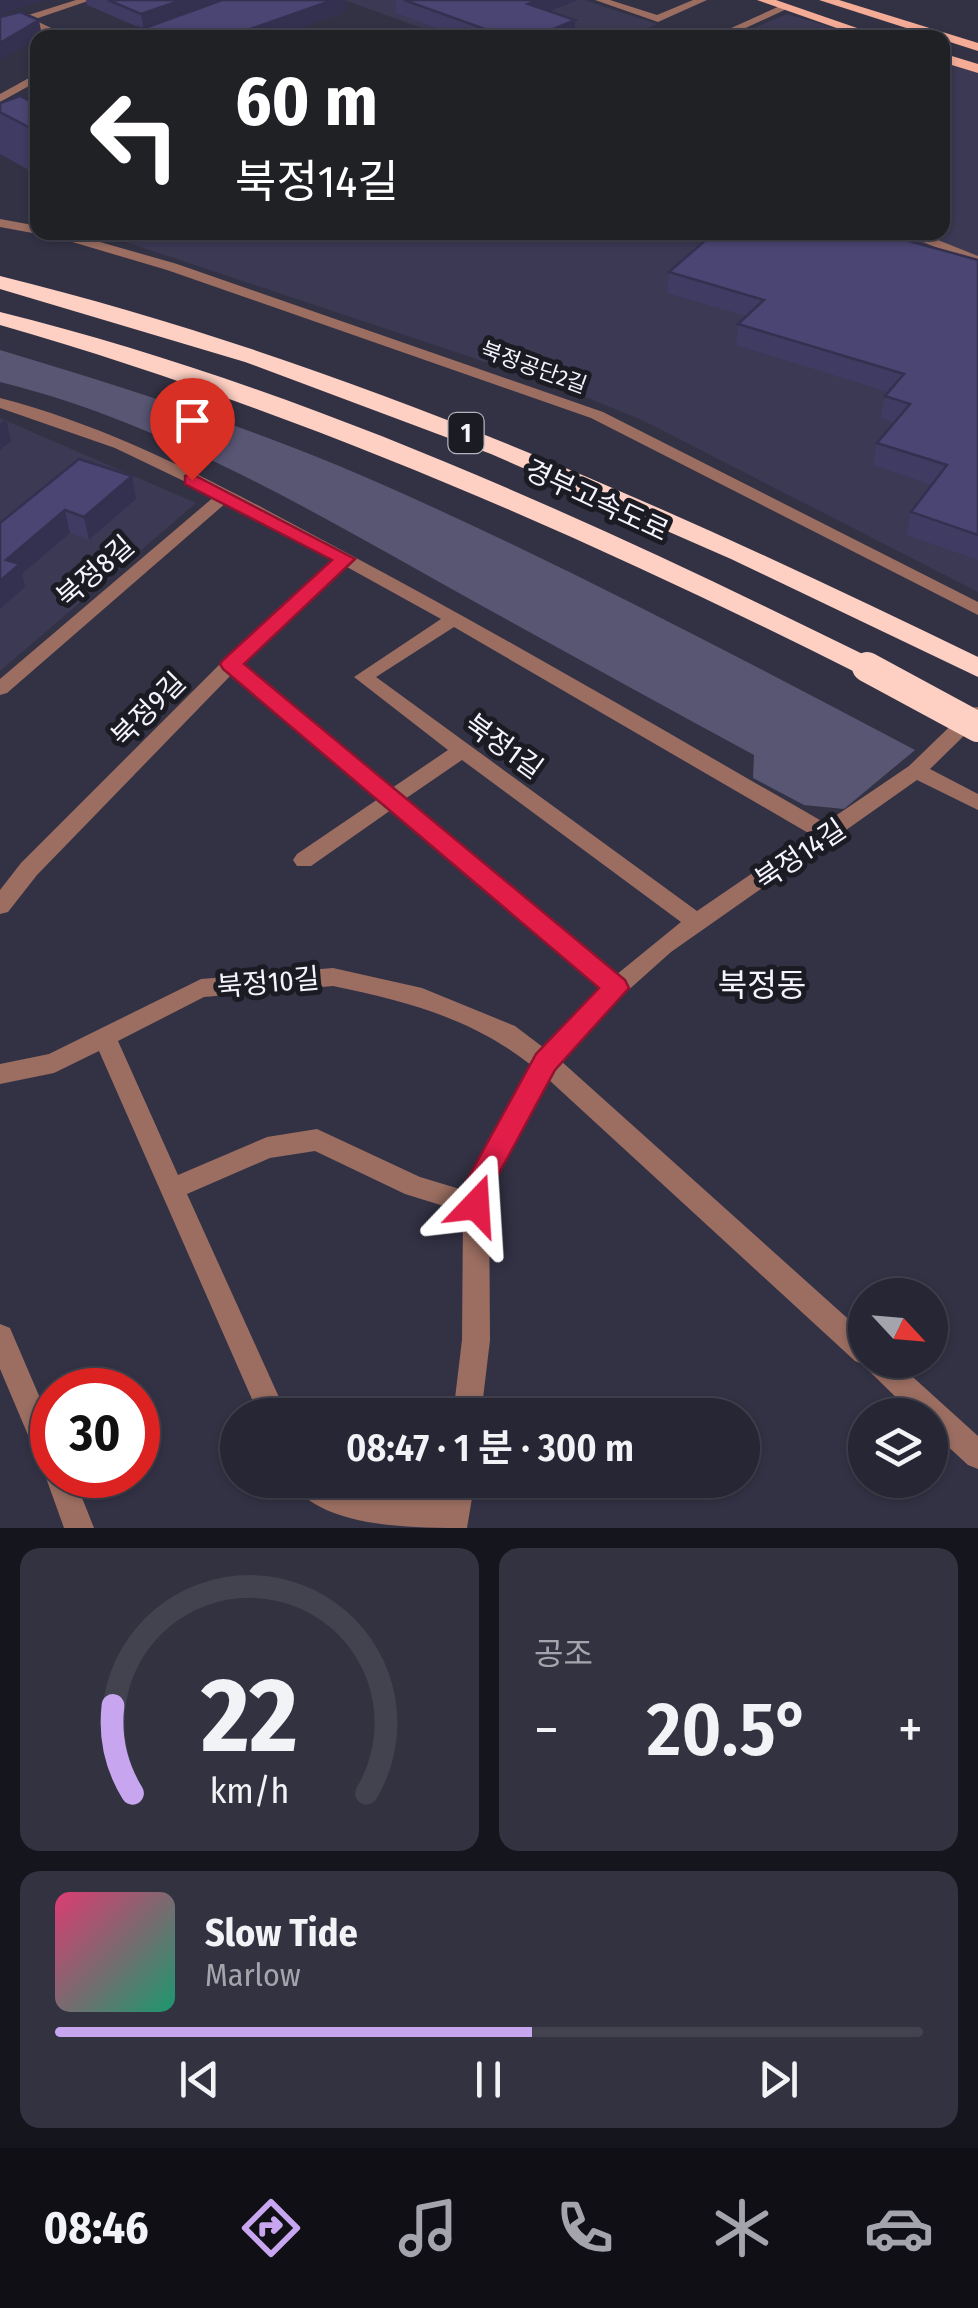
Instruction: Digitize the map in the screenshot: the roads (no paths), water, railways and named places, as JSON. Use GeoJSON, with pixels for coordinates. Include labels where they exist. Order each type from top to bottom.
{"type":"FeatureCollection","features":[{"type":"Feature","properties":{"kind":"highway","name":"경부고속도로"},"geometry":{"type":"LineString","coordinates":[[0,282],[215,344],[440,424],[608,492],[978,668]]}},
{"type":"Feature","properties":{"kind":"highway","name":"경부고속도로"},"geometry":{"type":"LineString","coordinates":[[0,318],[162,366],[403,452],[607,540],[978,726]]}},
{"type":"Feature","properties":{"kind":"main road"},"geometry":{"type":"LineString","coordinates":[[763,0],[856,30]]}},
{"type":"Feature","properties":{"kind":"main road"},"geometry":{"type":"LineString","coordinates":[[826,0],[923,30]]}},
{"type":"Feature","properties":{"kind":"main road"},"geometry":{"type":"LineString","coordinates":[[950,38],[978,47]]}},
{"type":"Feature","properties":{"kind":"main road"},"geometry":{"type":"LineString","coordinates":[[950,60],[978,69]]}},
{"type":"Feature","properties":{"kind":"street"},"geometry":{"type":"LineString","coordinates":[[0,28],[86,0]]}},
{"type":"Feature","properties":{"kind":"street"},"geometry":{"type":"LineString","coordinates":[[600,0],[658,19],[702,0]]}},
{"type":"Feature","properties":{"kind":"street"},"geometry":{"type":"LineString","coordinates":[[733,30],[786,7]]}},
{"type":"Feature","properties":{"kind":"street"},"geometry":{"type":"LineString","coordinates":[[26,19],[48,30]]}},
{"type":"Feature","properties":{"kind":"street"},"geometry":{"type":"LineString","coordinates":[[0,100],[30,81]]}},
{"type":"Feature","properties":{"kind":"street"},"geometry":{"type":"LineString","coordinates":[[0,223],[30,221]]}},
{"type":"Feature","properties":{"kind":"street"},"geometry":{"type":"LineString","coordinates":[[0,223],[30,229]]}},
{"type":"Feature","properties":{"kind":"street","name":"북정공단2길"},"geometry":{"type":"LineString","coordinates":[[77,240],[172,266],[597,415],[978,608]]}},
{"type":"Feature","properties":{"kind":"street"},"geometry":{"type":"LineString","coordinates":[[925,240],[978,262]]}},
{"type":"Feature","properties":{"kind":"street"},"geometry":{"type":"LineString","coordinates":[[956,252],[978,240]]}},
{"type":"Feature","properties":{"kind":"street"},"geometry":{"type":"LineString","coordinates":[[0,403],[58,417],[226,495],[453,619],[829,835]]}},
{"type":"Feature","properties":{"kind":"street","name":"북정8길"},"geometry":{"type":"LineString","coordinates":[[0,689],[226,495]]}},
{"type":"Feature","properties":{"kind":"street","name":"북정9길"},"geometry":{"type":"LineString","coordinates":[[2,897],[231,664],[345,559]]}},
{"type":"Feature","properties":{"kind":"street","name":"북정1길"},"geometry":{"type":"LineString","coordinates":[[453,619],[364,677],[698,923]]}},
{"type":"Feature","properties":{"kind":"street"},"geometry":{"type":"LineString","coordinates":[[231,664],[616,988]]}},
{"type":"Feature","properties":{"kind":"street","name":"북정14길"},"geometry":{"type":"LineString","coordinates":[[470,1398],[476,1340],[476,1189],[545,1062],[663,946],[829,835],[916,771],[978,712]]}},
{"type":"Feature","properties":{"kind":"street"},"geometry":{"type":"LineString","coordinates":[[304,860],[462,750]]}},
{"type":"Feature","properties":{"kind":"street"},"geometry":{"type":"LineString","coordinates":[[916,771],[978,803]]}},
{"type":"Feature","properties":{"kind":"street","name":"북정10길"},"geometry":{"type":"LineString","coordinates":[[0,1074],[54,1063],[201,988],[333,977],[414,994],[507,1032],[545,1062]]}},
{"type":"Feature","properties":{"kind":"street"},"geometry":{"type":"LineString","coordinates":[[105,1039],[265,1398]]}},
{"type":"Feature","properties":{"kind":"street"},"geometry":{"type":"LineString","coordinates":[[545,1062],[848,1337]]}},
{"type":"Feature","properties":{"kind":"street"},"geometry":{"type":"LineString","coordinates":[[172,1189],[267,1148],[317,1140],[414,1186],[476,1205]]}},
{"type":"Feature","properties":{"kind":"street"},"geometry":{"type":"LineString","coordinates":[[0,1336],[30,1406]]}},
{"type":"Feature","properties":{"kind":"street"},"geometry":{"type":"LineString","coordinates":[[894,1378],[978,1455]]}},
{"type":"Feature","properties":{"kind":"street"},"geometry":{"type":"LineString","coordinates":[[68,1498],[79,1528]]}},
{"type":"Feature","properties":{"kind":"street"},"geometry":{"type":"LineString","coordinates":[[323,1498],[328,1503],[366,1512],[453,1521]]}},
{"type":"Feature","properties":{"kind":"district","name":"북정동"},"geometry":{"type":"Point","coordinates":[762,985]}}]}
